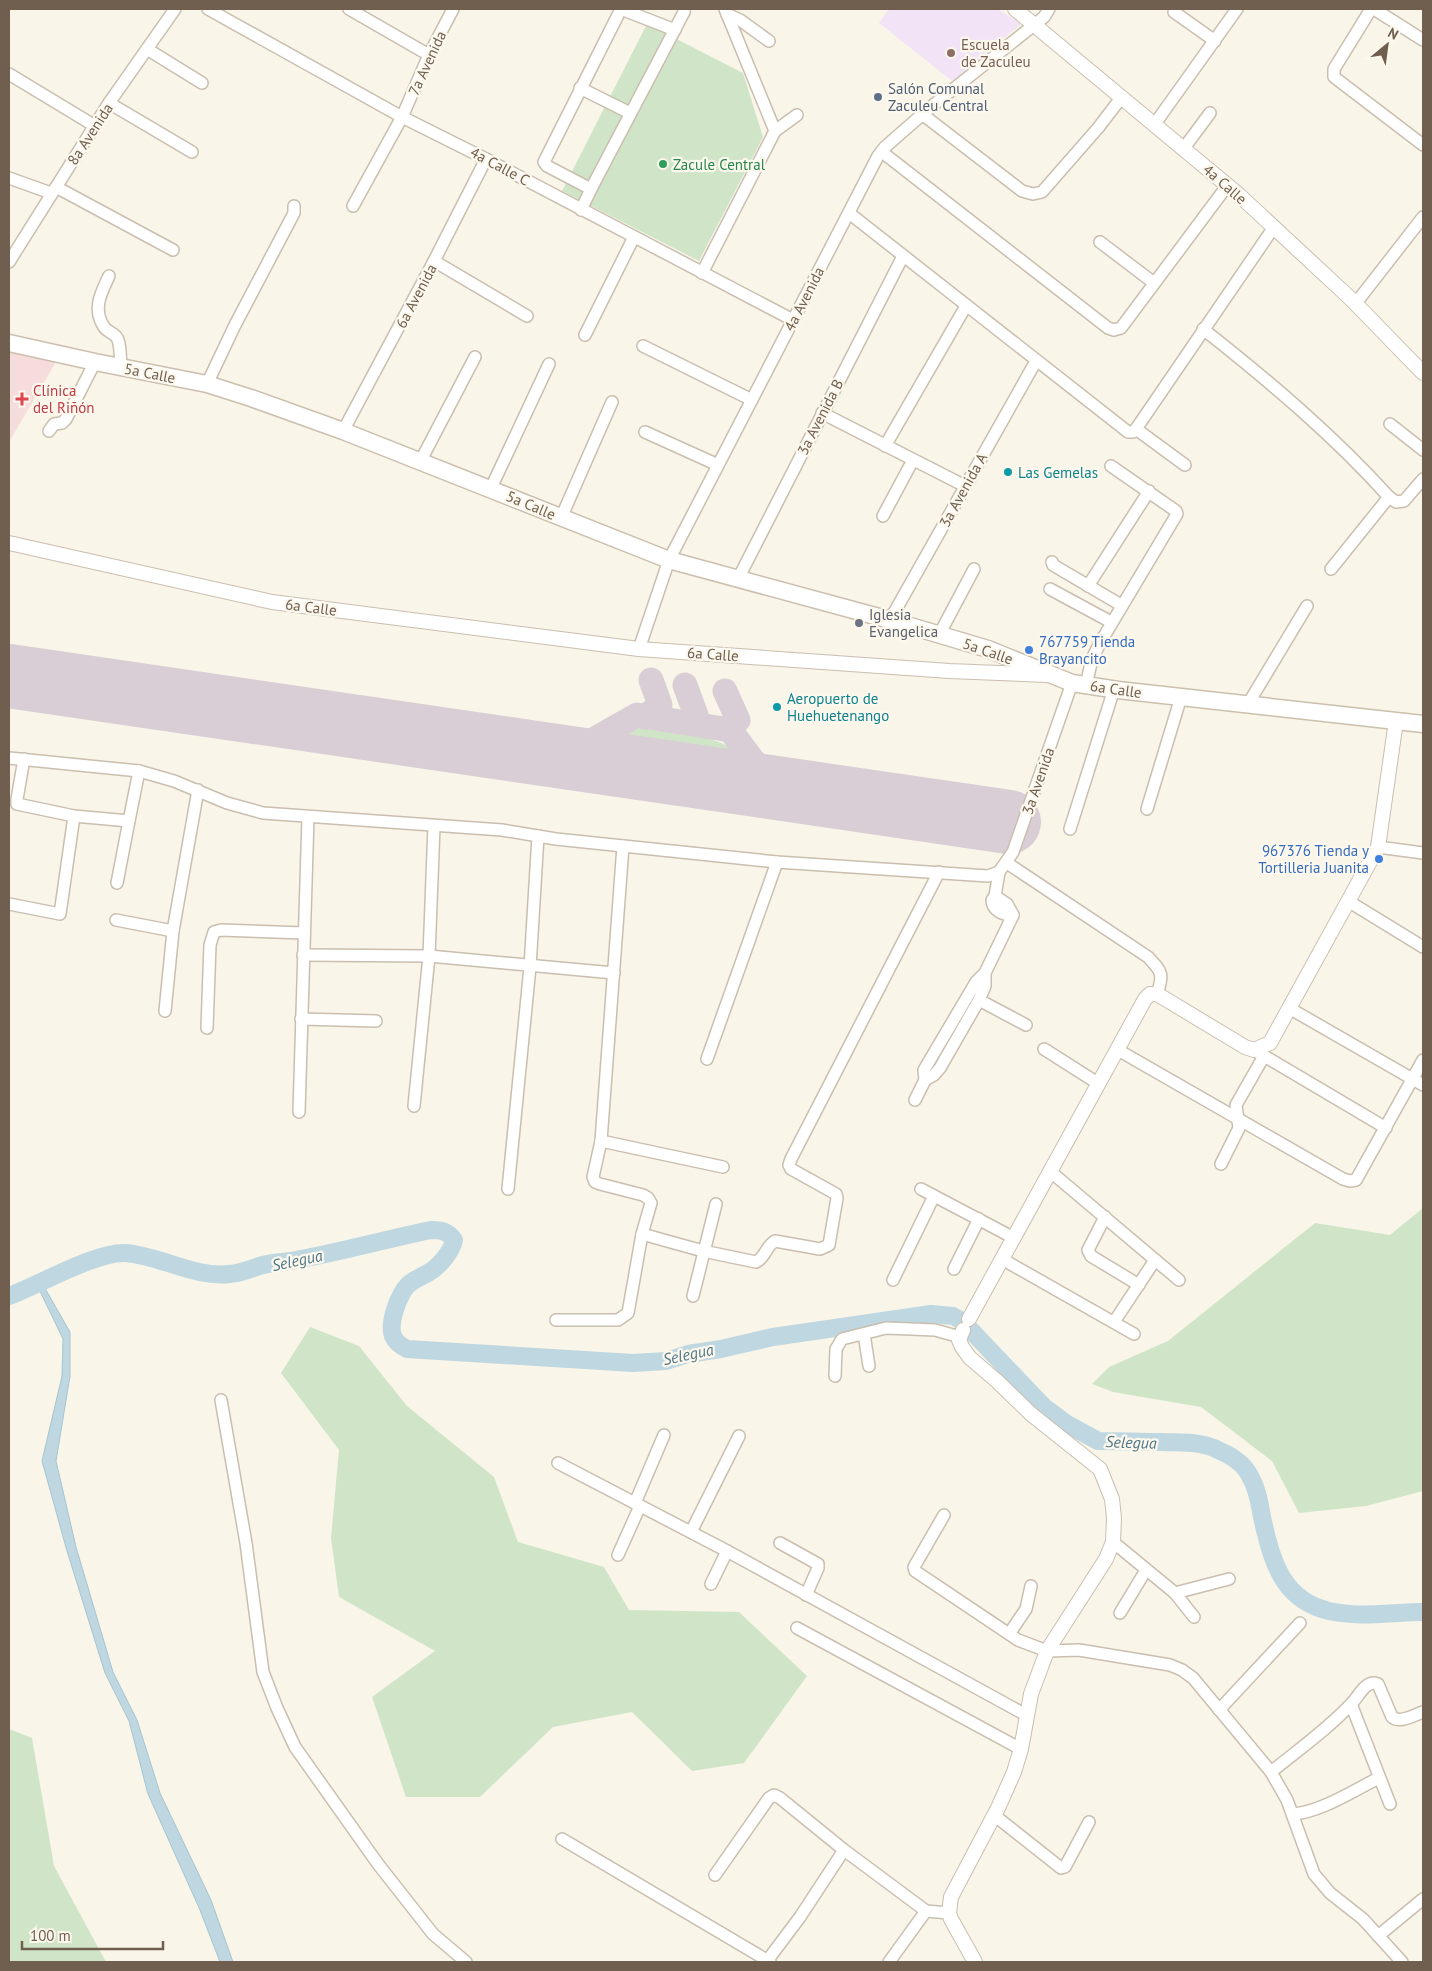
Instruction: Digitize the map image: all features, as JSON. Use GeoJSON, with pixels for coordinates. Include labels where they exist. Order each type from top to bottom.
{"type":"FeatureCollection","features":[{"type":"Feature","properties":{"kind":"main road","name":"5a Calle"},"geometry":{"type":"LineString","coordinates":[[9,343],[207,384],[343,431],[669,560],[890,620],[988,649],[1053,675]]}},
{"type":"Feature","properties":{"kind":"main road","name":"6a Calle"},"geometry":{"type":"LineString","coordinates":[[1053,675],[1079,684],[1114,689],[1423,724]]}},
{"type":"Feature","properties":{"kind":"street","name":"8a Avenida"},"geometry":{"type":"LineString","coordinates":[[9,262],[109,103],[175,9]]}},
{"type":"Feature","properties":{"kind":"street","name":"4a Calle C"},"geometry":{"type":"LineString","coordinates":[[208,9],[402,117],[793,320]]}},
{"type":"Feature","properties":{"kind":"street"},"geometry":{"type":"LineString","coordinates":[[349,9],[429,55]]}},
{"type":"Feature","properties":{"kind":"street","name":"7a Avenida"},"geometry":{"type":"LineString","coordinates":[[353,206],[402,117],[429,55],[453,9]]}},
{"type":"Feature","properties":{"kind":"street"},"geometry":{"type":"LineString","coordinates":[[592,189],[544,164],[580,88],[621,9],[675,30]]}},
{"type":"Feature","properties":{"kind":"street"},"geometry":{"type":"LineString","coordinates":[[581,210],[675,30],[684,9]]}},
{"type":"Feature","properties":{"kind":"street","name":"4a Calle"},"geometry":{"type":"LineString","coordinates":[[1015,9],[1184,148],[1274,227],[1356,304],[1423,373]]}},
{"type":"Feature","properties":{"kind":"street","name":"4a Avenida"},"geometry":{"type":"LineString","coordinates":[[639,649],[669,560],[882,152],[922,114],[1034,26],[1044,17],[1049,9]]}},
{"type":"Feature","properties":{"kind":"street"},"geometry":{"type":"LineString","coordinates":[[1154,125],[1237,9]]}},
{"type":"Feature","properties":{"kind":"street"},"geometry":{"type":"LineString","coordinates":[[1371,9],[1334,69],[1334,78],[1423,145]]}},
{"type":"Feature","properties":{"kind":"street"},"geometry":{"type":"LineString","coordinates":[[1374,9],[1423,40]]}},
{"type":"Feature","properties":{"kind":"street"},"geometry":{"type":"LineString","coordinates":[[726,11],[769,41]]}},
{"type":"Feature","properties":{"kind":"street"},"geometry":{"type":"LineString","coordinates":[[726,11],[775,131]]}},
{"type":"Feature","properties":{"kind":"street"},"geometry":{"type":"LineString","coordinates":[[1174,12],[1215,41]]}},
{"type":"Feature","properties":{"kind":"street"},"geometry":{"type":"LineString","coordinates":[[147,49],[202,83]]}},
{"type":"Feature","properties":{"kind":"street"},"geometry":{"type":"LineString","coordinates":[[9,74],[95,126]]}},
{"type":"Feature","properties":{"kind":"street"},"geometry":{"type":"LineString","coordinates":[[580,88],[630,114]]}},
{"type":"Feature","properties":{"kind":"street"},"geometry":{"type":"LineString","coordinates":[[922,114],[1022,191],[1033,194],[1042,192],[1098,128],[1121,98]]}},
{"type":"Feature","properties":{"kind":"street"},"geometry":{"type":"LineString","coordinates":[[109,103],[192,152]]}},
{"type":"Feature","properties":{"kind":"street"},"geometry":{"type":"LineString","coordinates":[[1184,148],[1210,113]]}},
{"type":"Feature","properties":{"kind":"street"},"geometry":{"type":"LineString","coordinates":[[702,273],[775,131],[797,115]]}},
{"type":"Feature","properties":{"kind":"street"},"geometry":{"type":"LineString","coordinates":[[882,152],[1108,328],[1114,330],[1121,328],[1227,186]]}},
{"type":"Feature","properties":{"kind":"street","name":"6a Avenida"},"geometry":{"type":"LineString","coordinates":[[343,431],[486,159]]}},
{"type":"Feature","properties":{"kind":"street"},"geometry":{"type":"LineString","coordinates":[[9,178],[53,190],[173,250]]}},
{"type":"Feature","properties":{"kind":"street"},"geometry":{"type":"LineString","coordinates":[[207,384],[235,325],[294,212],[294,206]]}},
{"type":"Feature","properties":{"kind":"street"},"geometry":{"type":"LineString","coordinates":[[849,213],[1128,432],[1133,432],[1136,429],[1274,227]]}},
{"type":"Feature","properties":{"kind":"street"},"geometry":{"type":"LineString","coordinates":[[1356,304],[1423,218]]}},
{"type":"Feature","properties":{"kind":"street"},"geometry":{"type":"LineString","coordinates":[[585,335],[634,237]]}},
{"type":"Feature","properties":{"kind":"street"},"geometry":{"type":"LineString","coordinates":[[1100,242],[1154,283]]}},
{"type":"Feature","properties":{"kind":"street","name":"3a Avenida B"},"geometry":{"type":"LineString","coordinates":[[738,579],[903,256]]}},
{"type":"Feature","properties":{"kind":"street"},"geometry":{"type":"LineString","coordinates":[[434,261],[527,316]]}},
{"type":"Feature","properties":{"kind":"street"},"geometry":{"type":"LineString","coordinates":[[109,276],[100,295],[97,310],[105,329],[116,336],[119,341],[121,367]]}},
{"type":"Feature","properties":{"kind":"street"},"geometry":{"type":"LineString","coordinates":[[885,446],[966,306]]}},
{"type":"Feature","properties":{"kind":"street"},"geometry":{"type":"LineString","coordinates":[[1203,329],[1278,389],[1312,420],[1389,498],[1396,502],[1404,501],[1423,479]]}},
{"type":"Feature","properties":{"kind":"street"},"geometry":{"type":"LineString","coordinates":[[643,346],[752,400]]}},
{"type":"Feature","properties":{"kind":"street"},"geometry":{"type":"LineString","coordinates":[[420,462],[475,357]]}},
{"type":"Feature","properties":{"kind":"street","name":"3a Avenida A"},"geometry":{"type":"LineString","coordinates":[[890,620],[1036,361]]}},
{"type":"Feature","properties":{"kind":"street"},"geometry":{"type":"LineString","coordinates":[[49,431],[54,424],[62,423],[66,419],[94,362]]}},
{"type":"Feature","properties":{"kind":"street"},"geometry":{"type":"LineString","coordinates":[[491,488],[549,364]]}},
{"type":"Feature","properties":{"kind":"street"},"geometry":{"type":"LineString","coordinates":[[561,518],[612,402]]}},
{"type":"Feature","properties":{"kind":"street"},"geometry":{"type":"LineString","coordinates":[[822,413],[965,486]]}},
{"type":"Feature","properties":{"kind":"street"},"geometry":{"type":"LineString","coordinates":[[1390,424],[1423,450]]}},
{"type":"Feature","properties":{"kind":"street"},"geometry":{"type":"LineString","coordinates":[[1136,429],[1186,465]]}},
{"type":"Feature","properties":{"kind":"street"},"geometry":{"type":"LineString","coordinates":[[645,432],[718,465]]}},
{"type":"Feature","properties":{"kind":"street"},"geometry":{"type":"LineString","coordinates":[[883,516],[913,460]]}},
{"type":"Feature","properties":{"kind":"street"},"geometry":{"type":"LineString","coordinates":[[1088,586],[1150,491],[1111,466]]}},
{"type":"Feature","properties":{"kind":"street","name":"3a Avenida"},"geometry":{"type":"LineString","coordinates":[[997,873],[1007,863],[1013,852],[1079,684],[1094,654],[1121,605],[1178,514],[1150,491]]}},
{"type":"Feature","properties":{"kind":"street"},"geometry":{"type":"LineString","coordinates":[[1331,569],[1389,498]]}},
{"type":"Feature","properties":{"kind":"street","name":"6a Calle"},"geometry":{"type":"LineString","coordinates":[[9,543],[272,602],[639,649],[995,674],[1053,675]]}},
{"type":"Feature","properties":{"kind":"street"},"geometry":{"type":"LineString","coordinates":[[1052,562],[1053,565],[1121,605]]}},
{"type":"Feature","properties":{"kind":"street"},"geometry":{"type":"LineString","coordinates":[[939,635],[974,569]]}},
{"type":"Feature","properties":{"kind":"street"},"geometry":{"type":"LineString","coordinates":[[1050,589],[1111,622]]}},
{"type":"Feature","properties":{"kind":"street"},"geometry":{"type":"LineString","coordinates":[[1248,704],[1307,606]]}},
{"type":"Feature","properties":{"kind":"street"},"geometry":{"type":"LineString","coordinates":[[1070,829],[1114,689]]}},
{"type":"Feature","properties":{"kind":"street"},"geometry":{"type":"LineString","coordinates":[[1147,809],[1181,697]]}},
{"type":"Feature","properties":{"kind":"street"},"geometry":{"type":"LineString","coordinates":[[1221,1164],[1239,1128],[1236,1105],[1259,1053],[1270,1043],[1378,846],[1396,721]]}},
{"type":"Feature","properties":{"kind":"street"},"geometry":{"type":"LineString","coordinates":[[9,758],[139,772],[174,781],[228,803],[263,813],[502,830],[623,846],[777,862],[988,876],[997,873],[995,896],[1007,904],[1013,915],[985,972],[976,982],[924,1070],[925,1080],[915,1100]]}},
{"type":"Feature","properties":{"kind":"street"},"geometry":{"type":"LineString","coordinates":[[24,759],[17,804],[74,816],[129,820]]}},
{"type":"Feature","properties":{"kind":"street"},"geometry":{"type":"LineString","coordinates":[[117,883],[139,772]]}},
{"type":"Feature","properties":{"kind":"street"},"geometry":{"type":"LineString","coordinates":[[165,1011],[173,931],[198,790]]}},
{"type":"Feature","properties":{"kind":"street"},"geometry":{"type":"LineString","coordinates":[[9,904],[60,914],[74,816]]}},
{"type":"Feature","properties":{"kind":"street"},"geometry":{"type":"LineString","coordinates":[[299,1112],[308,817]]}},
{"type":"Feature","properties":{"kind":"street"},"geometry":{"type":"LineString","coordinates":[[414,1106],[429,956],[434,826]]}},
{"type":"Feature","properties":{"kind":"street"},"geometry":{"type":"LineString","coordinates":[[508,1189],[530,967],[538,836]]}},
{"type":"Feature","properties":{"kind":"street"},"geometry":{"type":"LineString","coordinates":[[556,1320],[618,1320],[628,1314],[642,1234],[650,1203],[644,1195],[595,1182],[593,1177],[600,1141],[623,846]]}},
{"type":"Feature","properties":{"kind":"street"},"geometry":{"type":"LineString","coordinates":[[1378,846],[1423,854]]}},
{"type":"Feature","properties":{"kind":"street"},"geometry":{"type":"LineString","coordinates":[[707,1059],[777,862]]}},
{"type":"Feature","properties":{"kind":"street"},"geometry":{"type":"LineString","coordinates":[[1007,863],[1148,957],[1162,975],[1162,982],[1157,994]]}},
{"type":"Feature","properties":{"kind":"street"},"geometry":{"type":"LineString","coordinates":[[642,1234],[703,1251],[756,1262],[761,1259],[775,1241],[820,1249],[829,1245],[837,1198],[836,1194],[791,1169],[789,1165],[938,872]]}},
{"type":"Feature","properties":{"kind":"street"},"geometry":{"type":"LineString","coordinates":[[1348,901],[1423,947]]}},
{"type":"Feature","properties":{"kind":"street"},"geometry":{"type":"LineString","coordinates":[[116,920],[173,931]]}},
{"type":"Feature","properties":{"kind":"street"},"geometry":{"type":"LineString","coordinates":[[208,1028],[210,945],[214,932],[304,933]]}},
{"type":"Feature","properties":{"kind":"street"},"geometry":{"type":"LineString","coordinates":[[303,955],[429,956],[530,967],[614,973]]}},
{"type":"Feature","properties":{"kind":"street"},"geometry":{"type":"LineString","coordinates":[[925,1080],[934,1075],[940,1068],[979,1000],[985,986],[985,972]]}},
{"type":"Feature","properties":{"kind":"street"},"geometry":{"type":"LineString","coordinates":[[975,1962],[949,1913],[951,1897],[994,1816],[1014,1772],[1021,1749],[1031,1694],[1047,1650],[1106,1559],[1113,1542],[1114,1518],[1112,1499],[1100,1469],[1031,1414],[997,1380],[970,1358],[962,1347],[964,1328],[1145,999],[1150,994],[1157,994],[1386,1128]]}},
{"type":"Feature","properties":{"kind":"street"},"geometry":{"type":"LineString","coordinates":[[979,1000],[1026,1025]]}},
{"type":"Feature","properties":{"kind":"street"},"geometry":{"type":"LineString","coordinates":[[1289,1008],[1423,1085]]}},
{"type":"Feature","properties":{"kind":"street"},"geometry":{"type":"LineString","coordinates":[[302,1020],[376,1022]]}},
{"type":"Feature","properties":{"kind":"street"},"geometry":{"type":"LineString","coordinates":[[1044,1049],[1099,1084]]}},
{"type":"Feature","properties":{"kind":"street"},"geometry":{"type":"LineString","coordinates":[[1118,1050],[1343,1179],[1350,1181],[1356,1180],[1423,1060]]}},
{"type":"Feature","properties":{"kind":"street"},"geometry":{"type":"LineString","coordinates":[[600,1141],[723,1168]]}},
{"type":"Feature","properties":{"kind":"street"},"geometry":{"type":"LineString","coordinates":[[1051,1172],[1179,1280]]}},
{"type":"Feature","properties":{"kind":"street"},"geometry":{"type":"LineString","coordinates":[[921,1189],[1014,1238]]}},
{"type":"Feature","properties":{"kind":"street"},"geometry":{"type":"LineString","coordinates":[[893,1280],[934,1196]]}},
{"type":"Feature","properties":{"kind":"street"},"geometry":{"type":"LineString","coordinates":[[693,1296],[716,1204]]}},
{"type":"Feature","properties":{"kind":"street"},"geometry":{"type":"LineString","coordinates":[[1105,1217],[1088,1250],[1091,1256],[1139,1285]]}},
{"type":"Feature","properties":{"kind":"street"},"geometry":{"type":"LineString","coordinates":[[954,1269],[979,1219]]}},
{"type":"Feature","properties":{"kind":"street"},"geometry":{"type":"LineString","coordinates":[[1002,1259],[1134,1334]]}},
{"type":"Feature","properties":{"kind":"street"},"geometry":{"type":"LineString","coordinates":[[1114,1322],[1155,1260]]}},
{"type":"Feature","properties":{"kind":"street"},"geometry":{"type":"LineString","coordinates":[[834,1376],[836,1349],[842,1339],[886,1328],[935,1330],[964,1328]]}},
{"type":"Feature","properties":{"kind":"street"},"geometry":{"type":"LineString","coordinates":[[864,1334],[870,1366]]}},
{"type":"Feature","properties":{"kind":"street"},"geometry":{"type":"LineString","coordinates":[[221,1400],[246,1543],[263,1672],[277,1708],[295,1747],[378,1864],[433,1934],[466,1962]]}},
{"type":"Feature","properties":{"kind":"street"},"geometry":{"type":"LineString","coordinates":[[618,1555],[664,1436]]}},
{"type":"Feature","properties":{"kind":"street"},"geometry":{"type":"LineString","coordinates":[[691,1532],[739,1436]]}},
{"type":"Feature","properties":{"kind":"street"},"geometry":{"type":"LineString","coordinates":[[558,1463],[727,1551],[1026,1715]]}},
{"type":"Feature","properties":{"kind":"street"},"geometry":{"type":"LineString","coordinates":[[944,1515],[914,1567],[915,1571],[1018,1640],[1047,1650],[1079,1650],[1170,1665],[1182,1670],[1193,1678],[1270,1772],[1287,1800],[1314,1874],[1330,1893],[1363,1919],[1402,1962]]}},
{"type":"Feature","properties":{"kind":"street"},"geometry":{"type":"LineString","coordinates":[[1113,1542],[1175,1593],[1194,1617]]}},
{"type":"Feature","properties":{"kind":"street"},"geometry":{"type":"LineString","coordinates":[[780,1543],[818,1564],[806,1595]]}},
{"type":"Feature","properties":{"kind":"street"},"geometry":{"type":"LineString","coordinates":[[710,1584],[727,1551]]}},
{"type":"Feature","properties":{"kind":"street"},"geometry":{"type":"LineString","coordinates":[[1120,1613],[1146,1570]]}},
{"type":"Feature","properties":{"kind":"street"},"geometry":{"type":"LineString","coordinates":[[1175,1593],[1229,1579]]}},
{"type":"Feature","properties":{"kind":"street"},"geometry":{"type":"LineString","coordinates":[[1009,1634],[1026,1609],[1031,1586]]}},
{"type":"Feature","properties":{"kind":"street"},"geometry":{"type":"LineString","coordinates":[[1219,1710],[1300,1623]]}},
{"type":"Feature","properties":{"kind":"street"},"geometry":{"type":"LineString","coordinates":[[797,1628],[1021,1749]]}},
{"type":"Feature","properties":{"kind":"street"},"geometry":{"type":"LineString","coordinates":[[1270,1772],[1351,1704],[1366,1686],[1375,1682],[1378,1684],[1395,1720],[1423,1712]]}},
{"type":"Feature","properties":{"kind":"street"},"geometry":{"type":"LineString","coordinates":[[1351,1704],[1390,1804]]}},
{"type":"Feature","properties":{"kind":"street"},"geometry":{"type":"LineString","coordinates":[[1293,1814],[1318,1808],[1379,1778]]}},
{"type":"Feature","properties":{"kind":"street"},"geometry":{"type":"LineString","coordinates":[[715,1875],[769,1798],[774,1796],[780,1798],[844,1850],[926,1911],[949,1913]]}},
{"type":"Feature","properties":{"kind":"street"},"geometry":{"type":"LineString","coordinates":[[994,1816],[1061,1868],[1065,1867],[1089,1822]]}},
{"type":"Feature","properties":{"kind":"street"},"geometry":{"type":"LineString","coordinates":[[562,1839],[768,1961],[800,1917],[844,1850]]}},
{"type":"Feature","properties":{"kind":"street"},"geometry":{"type":"LineString","coordinates":[[1378,1936],[1423,1899]]}},
{"type":"Feature","properties":{"kind":"street"},"geometry":{"type":"LineString","coordinates":[[889,1962],[926,1911]]}},
{"type":"Feature","properties":{"kind":"shaded area","name":"Escuela de Zaculeu"},"geometry":{"type":"Polygon","coordinates":[[[889,9],[998,9],[1021,24],[952,81],[879,23],[889,9]]]}},
{"type":"Feature","properties":{"kind":"shaded area","name":"Clínica del Riñón"},"geometry":{"type":"Polygon","coordinates":[[[9,342],[60,355],[9,442],[9,342]]]}},
{"type":"Feature","properties":{"kind":"green space","name":"Zacule Central"},"geometry":{"type":"Polygon","coordinates":[[[647,24],[743,73],[763,137],[699,261],[562,191],[647,24]]]}},
{"type":"Feature","properties":{"kind":"green space"},"geometry":{"type":"Polygon","coordinates":[[[634,726],[688,734],[716,741],[735,752],[743,769],[740,772],[607,750],[612,737],[620,731],[634,726]]]}},
{"type":"Feature","properties":{"kind":"green space"},"geometry":{"type":"Polygon","coordinates":[[[1423,1208],[1423,1491],[1366,1506],[1299,1513],[1272,1461],[1201,1407],[1113,1392],[1092,1384],[1109,1367],[1168,1341],[1315,1223],[1390,1235],[1423,1208]]]}},
{"type":"Feature","properties":{"kind":"green space"},"geometry":{"type":"Polygon","coordinates":[[[310,1327],[359,1346],[407,1406],[494,1477],[518,1542],[604,1567],[629,1610],[739,1612],[807,1676],[744,1763],[692,1771],[632,1712],[553,1727],[480,1797],[406,1797],[372,1697],[435,1651],[339,1597],[331,1538],[339,1450],[281,1373],[310,1327]]]}},
{"type":"Feature","properties":{"kind":"green space"},"geometry":{"type":"Polygon","coordinates":[[[9,1729],[32,1738],[54,1866],[106,1962],[9,1962],[9,1729]]]}},
{"type":"Feature","properties":{"kind":"water"},"geometry":{"type":"Polygon","coordinates":[[[42,1283],[70,1332],[70,1376],[56,1461],[76,1547],[113,1672],[137,1720],[160,1793],[211,1900],[233,1962],[220,1962],[200,1910],[148,1794],[129,1721],[105,1673],[67,1551],[42,1461],[62,1376],[63,1339],[37,1285],[42,1283]]]}},
{"type":"Feature","properties":{"kind":"waterway","name":"Selegua"},"geometry":{"type":"LineString","coordinates":[[9,1296],[84,1263],[114,1254],[139,1255],[203,1273],[230,1274],[268,1264],[317,1256],[435,1230],[447,1233],[452,1237],[454,1240],[451,1249],[441,1263],[408,1285],[398,1302],[393,1317],[393,1336],[396,1341],[407,1349],[633,1363],[666,1361],[688,1354],[721,1349],[773,1337],[931,1314],[953,1316],[962,1321],[1044,1407],[1067,1424],[1098,1441],[1198,1444],[1211,1447],[1236,1460],[1247,1472],[1256,1489],[1263,1523],[1278,1570],[1293,1591],[1303,1600],[1329,1611],[1341,1613],[1423,1612]]}},
{"type":"Feature","properties":{"kind":"taxiway"},"geometry":{"type":"LineString","coordinates":[[645,717],[660,705],[651,680]]}},
{"type":"Feature","properties":{"kind":"taxiway"},"geometry":{"type":"LineString","coordinates":[[685,685],[696,715],[688,723]]}},
{"type":"Feature","properties":{"kind":"taxiway"},"geometry":{"type":"LineString","coordinates":[[725,691],[738,720],[730,730]]}},
{"type":"Feature","properties":{"kind":"taxiway"},"geometry":{"type":"LineString","coordinates":[[563,757],[637,715],[730,730],[774,788]]}},
{"type":"Feature","properties":{"kind":"runway"},"geometry":{"type":"LineString","coordinates":[[9,676],[1009,822]]}},
{"type":"Feature","properties":{"kind":"place","name":"Escuela de Zaculeu"},"geometry":{"type":"Point","coordinates":[951,53]}},
{"type":"Feature","properties":{"kind":"place","name":"Salón Comunal Zaculeu Central"},"geometry":{"type":"Point","coordinates":[878,97]}},
{"type":"Feature","properties":{"kind":"place","name":"Zacule Central"},"geometry":{"type":"Point","coordinates":[663,164]}},
{"type":"Feature","properties":{"kind":"place","name":"Clínica del Riñón"},"geometry":{"type":"Point","coordinates":[22,399]}},
{"type":"Feature","properties":{"kind":"place","name":"Las Gemelas"},"geometry":{"type":"Point","coordinates":[1008,472]}},
{"type":"Feature","properties":{"kind":"place","name":"Iglesia Evangelica"},"geometry":{"type":"Point","coordinates":[859,623]}},
{"type":"Feature","properties":{"kind":"place","name":"767759 Tienda Brayancito"},"geometry":{"type":"Point","coordinates":[1029,650]}},
{"type":"Feature","properties":{"kind":"place","name":"Aeropuerto de Huehuetenango"},"geometry":{"type":"Point","coordinates":[777,707]}},
{"type":"Feature","properties":{"kind":"place","name":"967376 Tienda y Tortilleria Juanita"},"geometry":{"type":"Point","coordinates":[1379,859]}}]}
